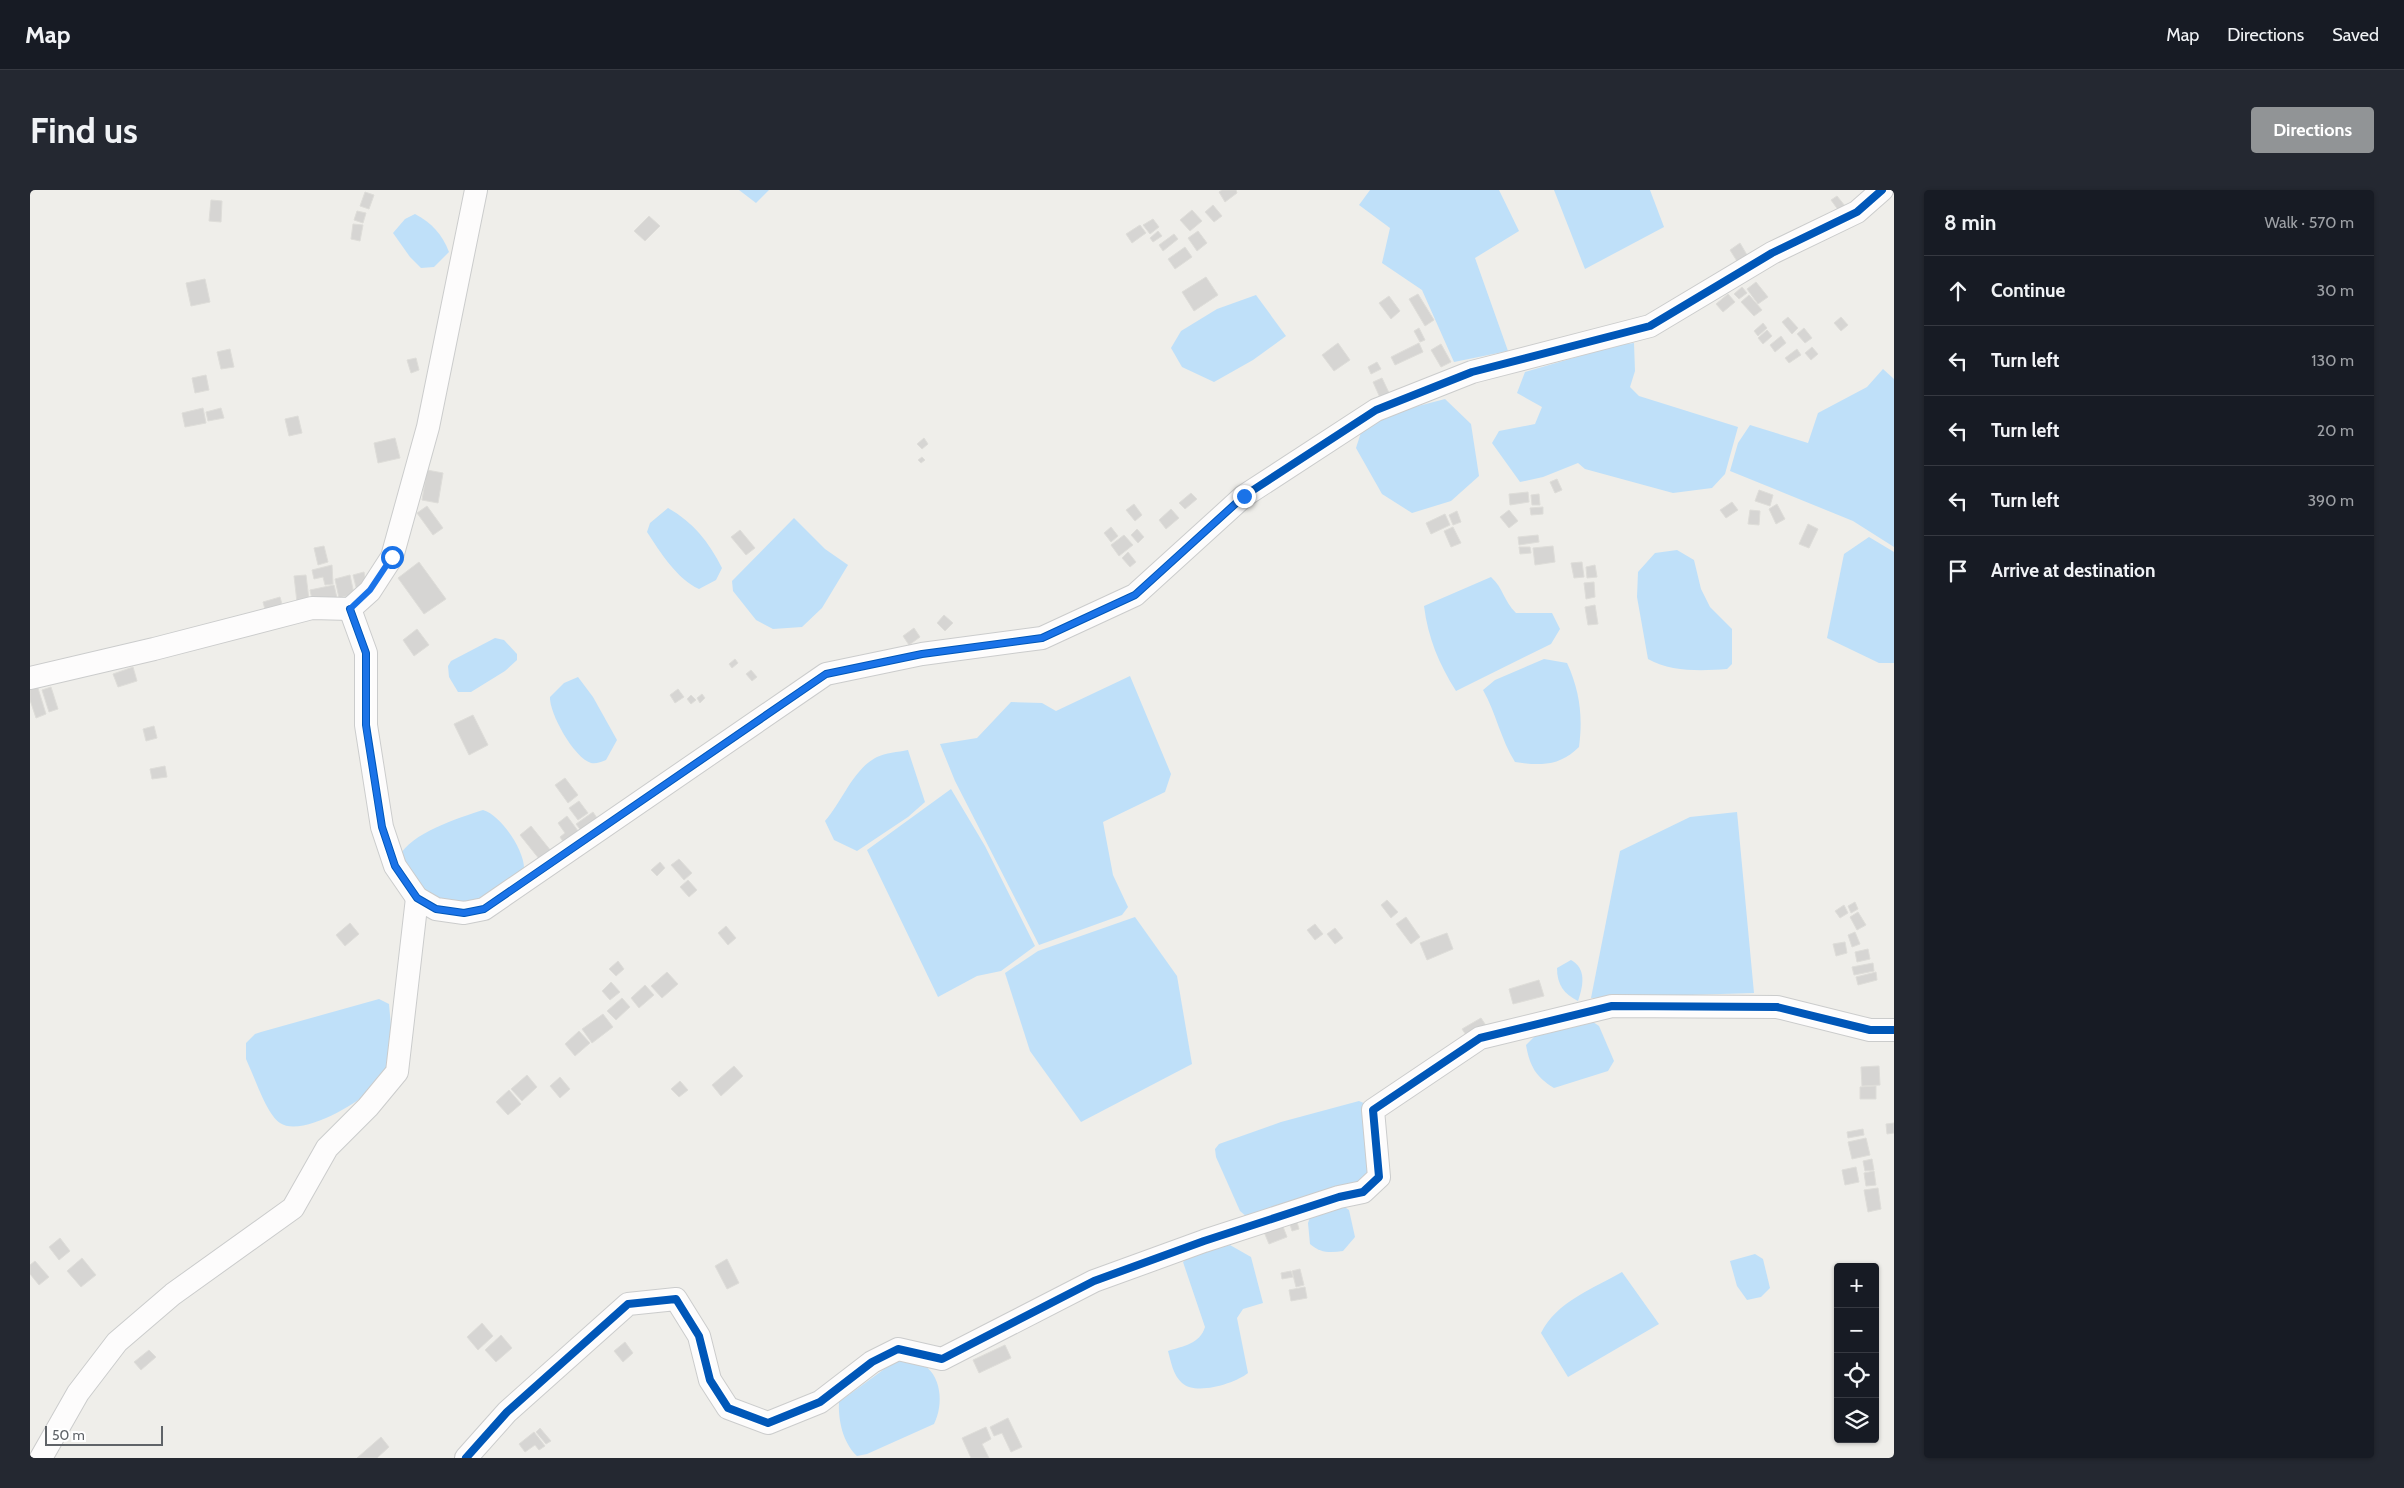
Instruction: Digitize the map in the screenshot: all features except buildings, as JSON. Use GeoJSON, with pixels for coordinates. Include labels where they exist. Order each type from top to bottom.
{"type":"FeatureCollection","features":[{"type":"Feature","properties":{"kind":"street"},"geometry":{"type":"LineString","coordinates":[[30,678],[154,649],[312,608],[350,609],[370,590],[392,557],[428,427],[476,190]]}},
{"type":"Feature","properties":{"kind":"street"},"geometry":{"type":"LineString","coordinates":[[350,609],[366,653],[366,726],[382,827],[395,866],[417,898],[436,909],[464,913],[484,909],[826,674],[922,654],[1042,638],[1135,595],[1244,496],[1376,410],[1472,372],[1650,326],[1772,253],[1857,212],[1882,190]]}},
{"type":"Feature","properties":{"kind":"street"},"geometry":{"type":"LineString","coordinates":[[41,1458],[78,1393],[118,1342],[173,1294],[292,1208],[327,1148],[368,1107],[397,1072],[417,898]]}},
{"type":"Feature","properties":{"kind":"street"},"geometry":{"type":"LineString","coordinates":[[466,1458],[507,1412],[628,1304],[676,1299],[699,1336],[710,1380],[728,1408],[768,1423],[820,1402],[872,1362],[898,1349],[942,1359],[1094,1281],[1204,1241],[1339,1197],[1363,1192],[1379,1178],[1373,1110],[1480,1038],[1612,1006],[1777,1006],[1870,1030],[1894,1030]]}},
{"type":"Feature","properties":{"kind":"water"},"geometry":{"type":"Polygon","coordinates":[[[739,190],[769,190],[756,203],[739,190]]]}},
{"type":"Feature","properties":{"kind":"water"},"geometry":{"type":"Polygon","coordinates":[[[1370,190],[1499,190],[1519,231],[1475,258],[1508,351],[1454,362],[1422,290],[1382,263],[1390,228],[1359,205],[1370,190]]]}},
{"type":"Feature","properties":{"kind":"water"},"geometry":{"type":"Polygon","coordinates":[[[1554,190],[1650,190],[1664,227],[1585,269],[1554,190]]]}},
{"type":"Feature","properties":{"kind":"water"},"geometry":{"type":"Polygon","coordinates":[[[415,214],[427,221],[436,230],[449,252],[434,267],[421,268],[410,257],[393,233],[405,219],[415,214]]]}},
{"type":"Feature","properties":{"kind":"water"},"geometry":{"type":"Polygon","coordinates":[[[1256,295],[1286,336],[1253,360],[1214,382],[1182,367],[1171,348],[1181,331],[1217,309],[1256,295]]]}},
{"type":"Feature","properties":{"kind":"water"},"geometry":{"type":"Polygon","coordinates":[[[1634,343],[1635,371],[1630,387],[1639,396],[1738,427],[1725,474],[1712,488],[1673,493],[1585,469],[1578,463],[1543,477],[1520,482],[1492,443],[1499,431],[1535,424],[1542,407],[1517,393],[1525,372],[1618,345],[1634,343]]]}},
{"type":"Feature","properties":{"kind":"water"},"geometry":{"type":"Polygon","coordinates":[[[1883,369],[1894,379],[1894,547],[1853,521],[1730,471],[1738,443],[1750,425],[1808,443],[1818,413],[1867,387],[1883,369]]]}},
{"type":"Feature","properties":{"kind":"water"},"geometry":{"type":"Polygon","coordinates":[[[1445,399],[1471,424],[1479,476],[1451,501],[1412,513],[1382,494],[1356,448],[1363,426],[1380,416],[1445,399]]]}},
{"type":"Feature","properties":{"kind":"water"},"geometry":{"type":"Polygon","coordinates":[[[668,508],[693,526],[712,550],[722,568],[716,580],[699,589],[676,572],[647,532],[650,523],[668,508]]]}},
{"type":"Feature","properties":{"kind":"water"},"geometry":{"type":"Polygon","coordinates":[[[794,518],[825,549],[848,565],[822,608],[802,627],[773,629],[756,620],[733,591],[732,581],[794,518]]]}},
{"type":"Feature","properties":{"kind":"water"},"geometry":{"type":"Polygon","coordinates":[[[1869,537],[1894,552],[1894,663],[1879,663],[1827,638],[1844,554],[1869,537]]]}},
{"type":"Feature","properties":{"kind":"water"},"geometry":{"type":"Polygon","coordinates":[[[1677,550],[1694,560],[1701,589],[1710,607],[1732,629],[1732,664],[1727,669],[1697,670],[1676,668],[1648,659],[1637,597],[1638,572],[1655,553],[1677,550]]]}},
{"type":"Feature","properties":{"kind":"water"},"geometry":{"type":"Polygon","coordinates":[[[1491,577],[1516,613],[1552,613],[1560,629],[1551,644],[1456,691],[1444,671],[1435,650],[1428,629],[1424,606],[1491,577]]]}},
{"type":"Feature","properties":{"kind":"water"},"geometry":{"type":"Polygon","coordinates":[[[495,638],[504,640],[517,654],[517,660],[505,671],[471,692],[458,692],[449,677],[448,666],[451,661],[495,638]]]}},
{"type":"Feature","properties":{"kind":"water"},"geometry":{"type":"Polygon","coordinates":[[[1544,659],[1567,663],[1571,673],[1578,694],[1581,725],[1579,747],[1565,758],[1550,763],[1515,762],[1483,690],[1495,680],[1544,659]]]}},
{"type":"Feature","properties":{"kind":"water"},"geometry":{"type":"Polygon","coordinates":[[[1130,676],[1171,774],[1165,792],[1103,822],[1113,875],[1128,907],[1122,915],[1039,945],[955,781],[940,744],[977,738],[1011,702],[1042,703],[1056,711],[1130,676]]]}},
{"type":"Feature","properties":{"kind":"water"},"geometry":{"type":"Polygon","coordinates":[[[578,677],[593,697],[617,740],[606,760],[599,763],[591,763],[577,753],[558,724],[551,704],[550,697],[564,683],[578,677]]]}},
{"type":"Feature","properties":{"kind":"water"},"geometry":{"type":"Polygon","coordinates":[[[908,750],[925,802],[908,817],[857,851],[834,840],[825,821],[861,769],[877,757],[908,750]]]}},
{"type":"Feature","properties":{"kind":"water"},"geometry":{"type":"Polygon","coordinates":[[[951,789],[985,846],[1035,946],[1001,971],[977,976],[938,997],[867,850],[951,789]]]}},
{"type":"Feature","properties":{"kind":"water"},"geometry":{"type":"Polygon","coordinates":[[[483,810],[497,819],[511,835],[521,854],[524,871],[477,904],[430,899],[399,857],[413,841],[436,827],[483,810]]]}},
{"type":"Feature","properties":{"kind":"water"},"geometry":{"type":"Polygon","coordinates":[[[1737,812],[1754,993],[1591,998],[1620,851],[1690,817],[1737,812]]]}},
{"type":"Feature","properties":{"kind":"water"},"geometry":{"type":"Polygon","coordinates":[[[1135,917],[1177,976],[1192,1064],[1081,1122],[1030,1051],[1005,973],[1038,951],[1135,917]]]}},
{"type":"Feature","properties":{"kind":"water"},"geometry":{"type":"Polygon","coordinates":[[[1571,960],[1580,968],[1582,973],[1582,984],[1578,1001],[1565,992],[1557,974],[1557,968],[1571,960]]]}},
{"type":"Feature","properties":{"kind":"water"},"geometry":{"type":"Polygon","coordinates":[[[379,999],[389,1004],[394,1060],[371,1090],[341,1111],[314,1123],[289,1126],[275,1119],[266,1105],[246,1059],[246,1043],[255,1034],[261,1032],[379,999]]]}},
{"type":"Feature","properties":{"kind":"water"},"geometry":{"type":"Polygon","coordinates":[[[1590,1020],[1599,1026],[1614,1061],[1608,1071],[1554,1088],[1535,1071],[1526,1045],[1535,1036],[1590,1020]]]}},
{"type":"Feature","properties":{"kind":"water"},"geometry":{"type":"Polygon","coordinates":[[[1359,1101],[1366,1104],[1373,1157],[1367,1179],[1247,1217],[1240,1211],[1216,1157],[1215,1149],[1219,1144],[1281,1122],[1359,1101]]]}},
{"type":"Feature","properties":{"kind":"water"},"geometry":{"type":"Polygon","coordinates":[[[1340,1204],[1349,1210],[1355,1237],[1343,1251],[1321,1251],[1310,1244],[1308,1223],[1312,1212],[1340,1204]]]}},
{"type":"Feature","properties":{"kind":"water"},"geometry":{"type":"Polygon","coordinates":[[[1230,1245],[1251,1257],[1263,1303],[1243,1309],[1237,1318],[1248,1373],[1235,1381],[1216,1387],[1188,1387],[1176,1376],[1168,1351],[1195,1341],[1203,1333],[1205,1327],[1183,1262],[1205,1249],[1230,1245]]]}},
{"type":"Feature","properties":{"kind":"water"},"geometry":{"type":"Polygon","coordinates":[[[1755,1254],[1763,1259],[1770,1288],[1761,1297],[1747,1300],[1737,1286],[1730,1261],[1755,1254]]]}},
{"type":"Feature","properties":{"kind":"water"},"geometry":{"type":"Polygon","coordinates":[[[1622,1272],[1659,1324],[1568,1377],[1541,1333],[1548,1322],[1566,1304],[1622,1272]]]}},
{"type":"Feature","properties":{"kind":"water"},"geometry":{"type":"Polygon","coordinates":[[[904,1360],[920,1363],[933,1374],[937,1382],[940,1399],[934,1424],[867,1454],[857,1456],[848,1445],[842,1431],[839,1402],[894,1362],[904,1360]]]}},
{"type":"Feature","properties":{"kind":"cycle path"},"geometry":{"type":"LineString","coordinates":[[350,609],[366,653],[366,725],[382,827],[395,866],[417,898],[436,909],[464,913],[484,909],[826,674],[922,654],[1042,638],[1135,595],[1244,496],[1376,410],[1472,372],[1650,326],[1772,253],[1857,212],[1882,190]]}},
{"type":"Feature","properties":{"kind":"cycle path"},"geometry":{"type":"LineString","coordinates":[[466,1458],[507,1412],[628,1304],[676,1299],[699,1336],[710,1380],[728,1408],[768,1423],[820,1402],[872,1362],[898,1349],[942,1359],[1094,1281],[1204,1241],[1339,1197],[1363,1192],[1379,1177],[1373,1110],[1480,1038],[1612,1006],[1777,1007],[1870,1030],[1894,1030]]}},
{"type":"Feature","properties":{"kind":"route"},"geometry":{"type":"LineString","coordinates":[[392,557],[370,590],[350,609],[366,653],[366,726],[382,827],[395,866],[417,898],[436,909],[464,913],[484,909],[826,674],[922,654],[1042,638],[1135,595],[1244,496]]}}]}
